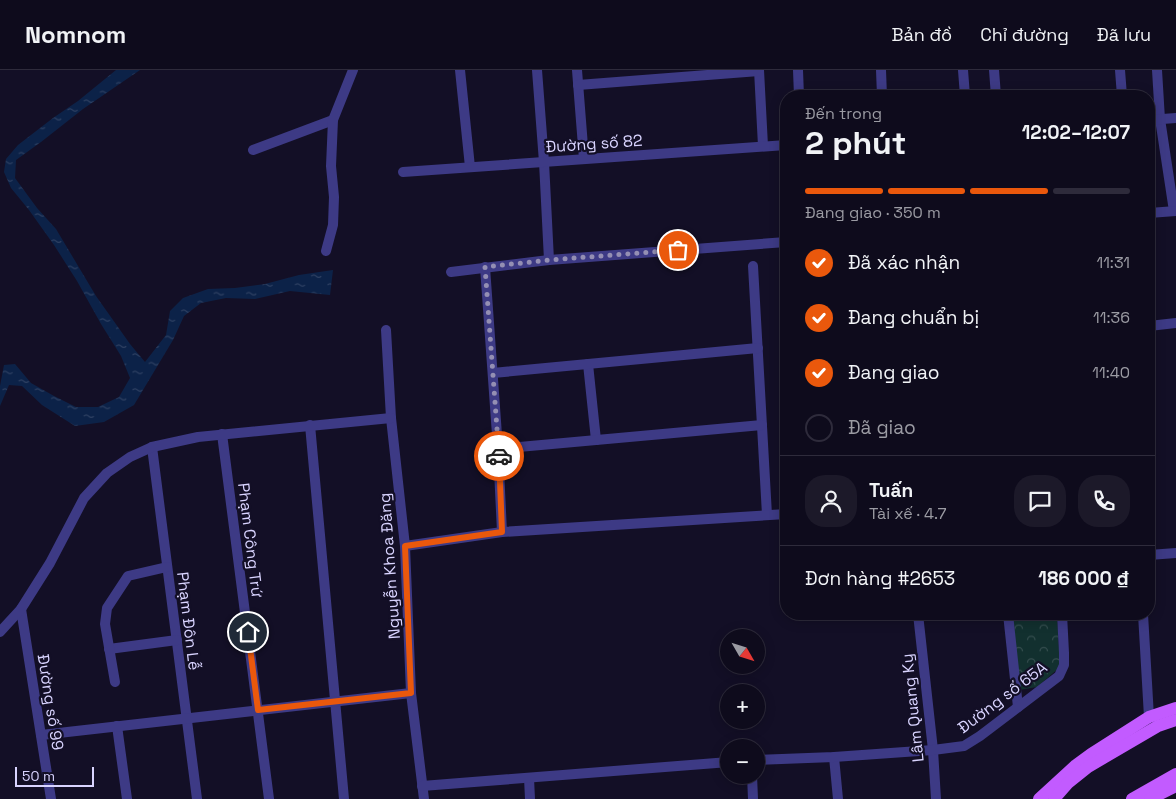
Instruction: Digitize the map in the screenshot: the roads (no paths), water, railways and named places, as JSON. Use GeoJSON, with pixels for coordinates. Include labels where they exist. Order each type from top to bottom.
{"type":"FeatureCollection","features":[{"type":"Feature","properties":{"kind":"main road"},"geometry":{"type":"LineString","coordinates":[[1040,799],[1076,765],[1091,754],[1149,717],[1176,708]]}},
{"type":"Feature","properties":{"kind":"main road"},"geometry":{"type":"LineString","coordinates":[[1054,799],[1068,784],[1100,760],[1158,726],[1176,720]]}},
{"type":"Feature","properties":{"kind":"main road"},"geometry":{"type":"LineString","coordinates":[[1132,799],[1176,774]]}},
{"type":"Feature","properties":{"kind":"main road"},"geometry":{"type":"LineString","coordinates":[[1150,799],[1176,786]]}},
{"type":"Feature","properties":{"kind":"street"},"geometry":{"type":"LineString","coordinates":[[326,251],[334,216],[331,166],[333,120],[353,70]]}},
{"type":"Feature","properties":{"kind":"street"},"geometry":{"type":"LineString","coordinates":[[460,70],[470,167]]}},
{"type":"Feature","properties":{"kind":"street"},"geometry":{"type":"LineString","coordinates":[[537,70],[549,260]]}},
{"type":"Feature","properties":{"kind":"street"},"geometry":{"type":"LineString","coordinates":[[577,70],[584,159]]}},
{"type":"Feature","properties":{"kind":"street"},"geometry":{"type":"LineString","coordinates":[[578,85],[759,70],[763,146]]}},
{"type":"Feature","properties":{"kind":"street"},"geometry":{"type":"LineString","coordinates":[[798,70],[800,90]]}},
{"type":"Feature","properties":{"kind":"street"},"geometry":{"type":"LineString","coordinates":[[881,70],[882,90]]}},
{"type":"Feature","properties":{"kind":"street"},"geometry":{"type":"LineString","coordinates":[[963,70],[965,90]]}},
{"type":"Feature","properties":{"kind":"street"},"geometry":{"type":"LineString","coordinates":[[994,70],[996,90]]}},
{"type":"Feature","properties":{"kind":"street"},"geometry":{"type":"LineString","coordinates":[[1120,70],[1122,90]]}},
{"type":"Feature","properties":{"kind":"street"},"geometry":{"type":"LineString","coordinates":[[1155,213],[1175,211],[1160,119],[1157,70]]}},
{"type":"Feature","properties":{"kind":"street"},"geometry":{"type":"LineString","coordinates":[[1155,119],[1176,118]]}},
{"type":"Feature","properties":{"kind":"street"},"geometry":{"type":"LineString","coordinates":[[253,150],[333,120]]}},
{"type":"Feature","properties":{"kind":"street","name":"Đường số 82"},"geometry":{"type":"LineString","coordinates":[[404,172],[780,145]]}},
{"type":"Feature","properties":{"kind":"street"},"geometry":{"type":"LineString","coordinates":[[450,272],[549,260],[780,242]]}},
{"type":"Feature","properties":{"kind":"street"},"geometry":{"type":"LineString","coordinates":[[753,266],[767,515]]}},
{"type":"Feature","properties":{"kind":"street"},"geometry":{"type":"LineString","coordinates":[[485,267],[502,532]]}},
{"type":"Feature","properties":{"kind":"street"},"geometry":{"type":"LineString","coordinates":[[1155,326],[1176,324]]}},
{"type":"Feature","properties":{"kind":"street","name":"Nguyễn Khoa Đăng"},"geometry":{"type":"LineString","coordinates":[[386,330],[391,418],[405,546],[411,693],[424,799]]}},
{"type":"Feature","properties":{"kind":"street"},"geometry":{"type":"LineString","coordinates":[[493,373],[758,348]]}},
{"type":"Feature","properties":{"kind":"street"},"geometry":{"type":"LineString","coordinates":[[588,364],[596,440]]}},
{"type":"Feature","properties":{"kind":"street"},"geometry":{"type":"LineString","coordinates":[[0,632],[22,609],[50,563],[84,498],[107,474],[130,457],[152,447],[198,437],[391,418]]}},
{"type":"Feature","properties":{"kind":"street"},"geometry":{"type":"LineString","coordinates":[[310,425],[344,799]]}},
{"type":"Feature","properties":{"kind":"street"},"geometry":{"type":"LineString","coordinates":[[498,449],[762,425]]}},
{"type":"Feature","properties":{"kind":"street","name":"Phạm Công Trứ"},"geometry":{"type":"LineString","coordinates":[[222,434],[269,799]]}},
{"type":"Feature","properties":{"kind":"street","name":"Phạm Đôn Lễ"},"geometry":{"type":"LineString","coordinates":[[152,447],[197,799]]}},
{"type":"Feature","properties":{"kind":"street"},"geometry":{"type":"LineString","coordinates":[[405,546],[502,532],[780,514]]}},
{"type":"Feature","properties":{"kind":"street"},"geometry":{"type":"LineString","coordinates":[[1155,555],[1176,553]]}},
{"type":"Feature","properties":{"kind":"street"},"geometry":{"type":"LineString","coordinates":[[115,682],[105,624],[107,608],[128,576],[167,567]]}},
{"type":"Feature","properties":{"kind":"street","name":"Đường số 99"},"geometry":{"type":"LineString","coordinates":[[22,609],[51,799]]}},
{"type":"Feature","properties":{"kind":"street","name":"Lâm Quang Ky"},"geometry":{"type":"LineString","coordinates":[[919,620],[936,799]]}},
{"type":"Feature","properties":{"kind":"street"},"geometry":{"type":"LineString","coordinates":[[1009,620],[1018,707]]}},
{"type":"Feature","properties":{"kind":"street","name":"Đường số 65A"},"geometry":{"type":"LineString","coordinates":[[765,760],[834,757],[964,746],[980,736],[1058,676],[1064,665],[1062,620]]}},
{"type":"Feature","properties":{"kind":"street"},"geometry":{"type":"LineString","coordinates":[[1143,620],[1149,717]]}},
{"type":"Feature","properties":{"kind":"street"},"geometry":{"type":"LineString","coordinates":[[109,649],[177,640]]}},
{"type":"Feature","properties":{"kind":"street"},"geometry":{"type":"LineString","coordinates":[[41,735],[411,693]]}},
{"type":"Feature","properties":{"kind":"street"},"geometry":{"type":"LineString","coordinates":[[117,726],[127,799]]}},
{"type":"Feature","properties":{"kind":"street"},"geometry":{"type":"LineString","coordinates":[[834,757],[838,799]]}},
{"type":"Feature","properties":{"kind":"street"},"geometry":{"type":"LineString","coordinates":[[422,786],[720,763]]}},
{"type":"Feature","properties":{"kind":"street"},"geometry":{"type":"LineString","coordinates":[[529,778],[530,799]]}},
{"type":"Feature","properties":{"kind":"street"},"geometry":{"type":"LineString","coordinates":[[752,784],[753,799]]}},
{"type":"Feature","properties":{"kind":"water"},"geometry":{"type":"Polygon","coordinates":[[[116,70],[140,70],[83,109],[16,160],[15,178],[37,208],[56,229],[96,296],[145,362],[166,335],[170,311],[183,298],[208,289],[265,284],[299,275],[333,270],[330,295],[290,291],[255,299],[226,298],[201,303],[184,316],[173,340],[134,405],[104,422],[75,426],[42,405],[22,386],[9,385],[0,406],[0,386],[4,365],[15,364],[31,383],[76,407],[98,407],[119,397],[130,378],[121,356],[77,281],[54,245],[11,188],[4,172],[6,159],[18,145],[78,101],[116,70]]]}}]}
